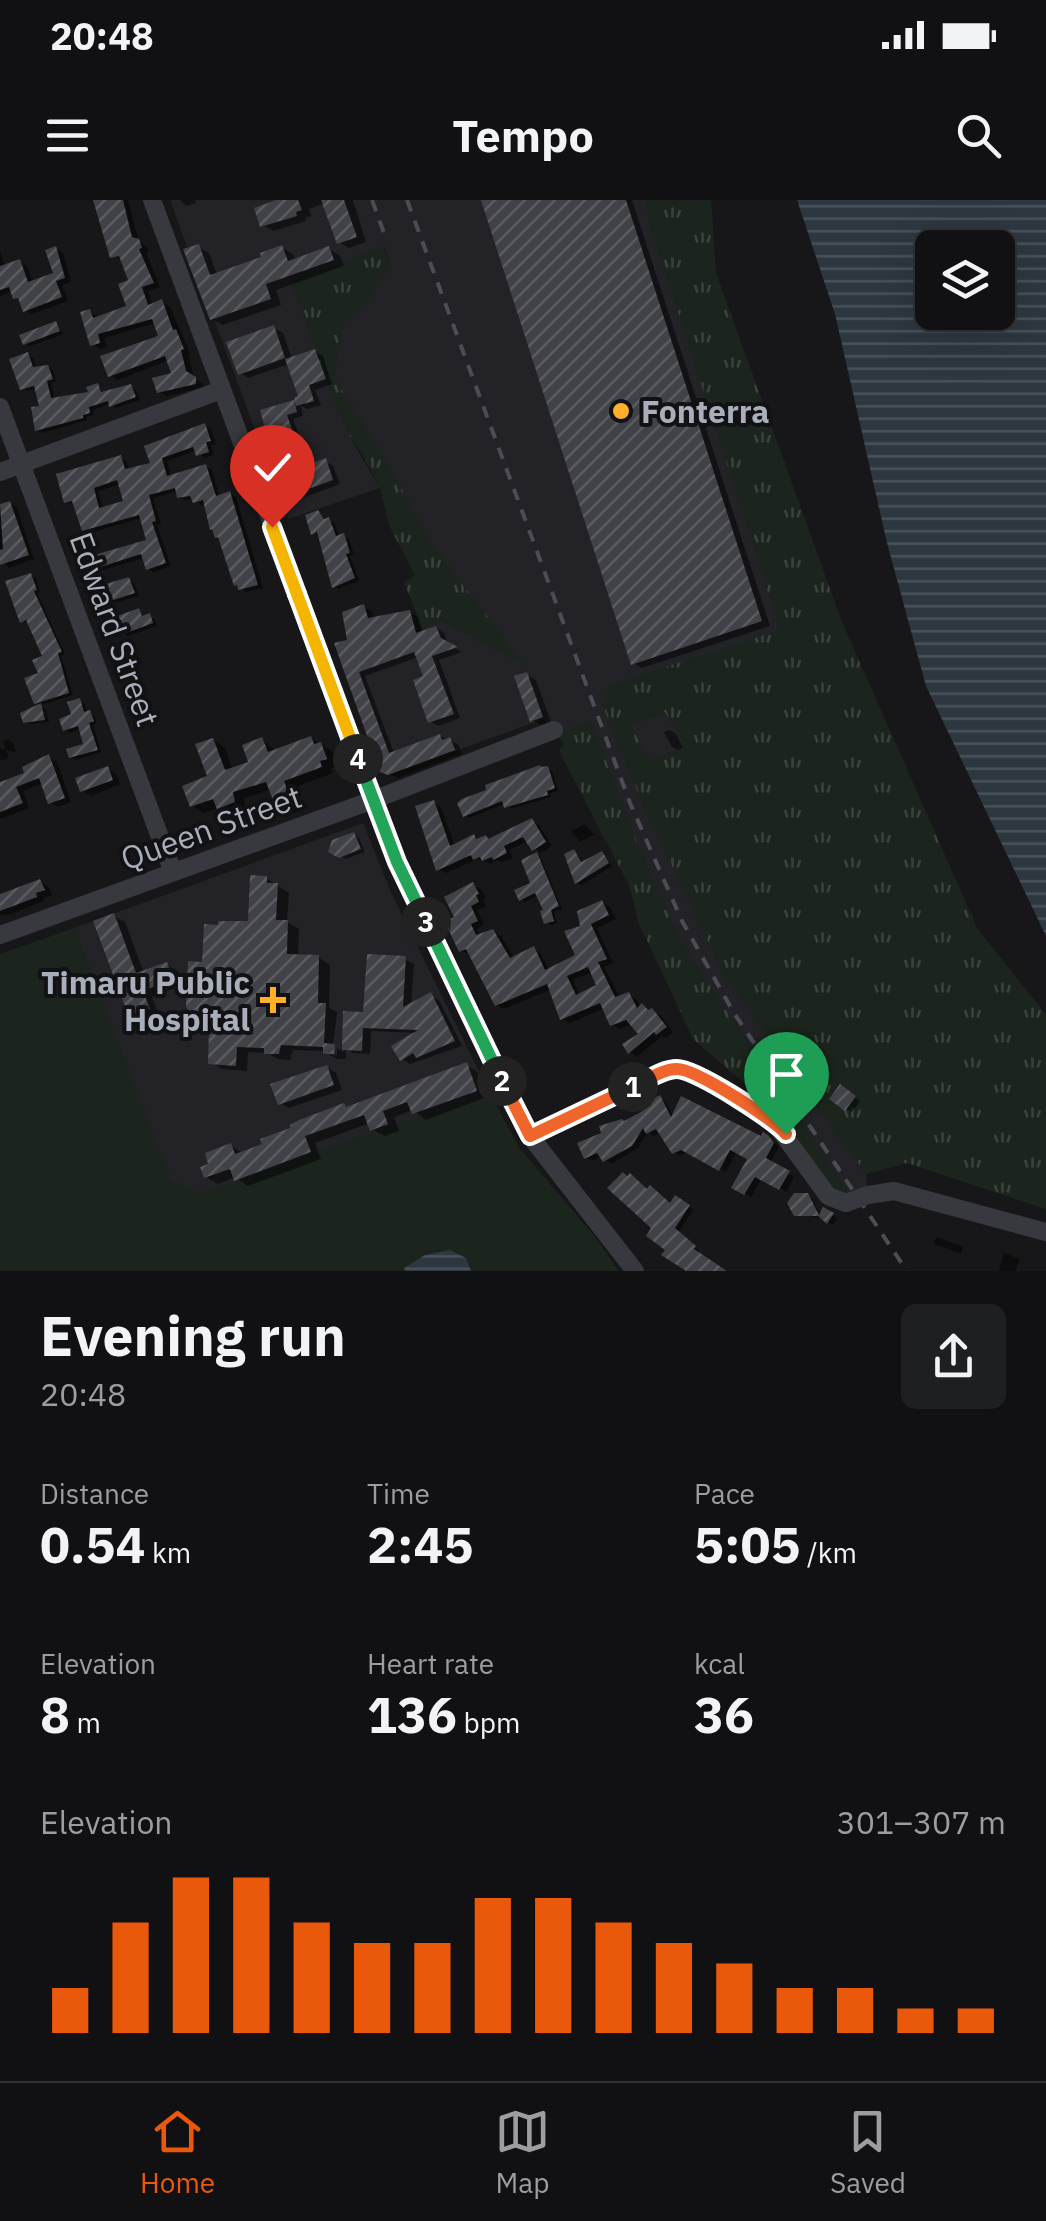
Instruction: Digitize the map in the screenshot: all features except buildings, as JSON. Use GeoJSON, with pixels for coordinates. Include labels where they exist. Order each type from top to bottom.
{"type":"FeatureCollection","features":[{"type":"Feature","properties":{"kind":"street"},"geometry":{"type":"LineString","coordinates":[[152,200],[397,862],[530,1136],[635,1271]]}},
{"type":"Feature","properties":{"kind":"street"},"geometry":{"type":"LineString","coordinates":[[0,472],[221,390]]}},
{"type":"Feature","properties":{"kind":"street","name":"Edward Street"},"geometry":{"type":"LineString","coordinates":[[0,407],[173,872]]}},
{"type":"Feature","properties":{"kind":"street","name":"Queen Street"},"geometry":{"type":"LineString","coordinates":[[0,935],[554,730]]}},
{"type":"Feature","properties":{"kind":"street"},"geometry":{"type":"LineString","coordinates":[[530,1136],[666,1071],[684,1070],[774,1122],[828,1196],[846,1203],[894,1191],[1046,1232]]}},
{"type":"Feature","properties":{"kind":"shaded area"},"geometry":{"type":"Polygon","coordinates":[[[170,200],[646,200],[650,224],[781,631],[611,685],[602,704],[644,807],[725,977],[866,1174],[867,1187],[851,1196],[680,941],[591,722],[557,734],[544,719],[388,775],[380,772],[340,660],[423,630],[440,619],[524,665],[429,541],[334,377],[342,325],[373,292],[391,265],[384,247],[291,280],[351,439],[380,488],[288,519],[170,200]]]}},
{"type":"Feature","properties":{"kind":"shaded area"},"geometry":{"type":"Polygon","coordinates":[[[797,200],[1046,200],[1046,936],[926,686],[887,543],[835,314],[797,200]]]}},
{"type":"Feature","properties":{"kind":"shaded area"},"geometry":{"type":"Polygon","coordinates":[[[666,712],[686,746],[650,762],[630,725],[666,712]]]}},
{"type":"Feature","properties":{"kind":"shaded area","name":"Timaru Public Hospital"},"geometry":{"type":"Polygon","coordinates":[[[363,823],[390,890],[489,1092],[201,1194],[170,1180],[74,928],[363,823]]]}},
{"type":"Feature","properties":{"kind":"shaded area"},"geometry":{"type":"Polygon","coordinates":[[[450,1250],[466,1258],[471,1271],[405,1271],[425,1255],[450,1250]]]}},
{"type":"Feature","properties":{"kind":"green space"},"geometry":{"type":"Polygon","coordinates":[[[646,200],[711,200],[716,273],[842,622],[977,928],[1046,1015],[1046,1209],[907,1163],[866,1174],[725,977],[644,807],[602,704],[610,685],[780,630],[650,224],[646,200]],[[665,712],[630,725],[651,762],[685,746],[665,712]]]}},
{"type":"Feature","properties":{"kind":"green space"},"geometry":{"type":"Polygon","coordinates":[[[383,247],[391,265],[373,292],[342,325],[334,377],[429,541],[527,668],[441,619],[423,630],[404,582],[415,576],[389,525],[380,488],[351,439],[291,280],[383,247]]]}},
{"type":"Feature","properties":{"kind":"green space"},"geometry":{"type":"Polygon","coordinates":[[[591,721],[680,941],[851,1196],[834,1192],[781,1115],[693,1039],[638,921],[630,887],[559,751],[564,744],[557,734],[591,721]]]}},
{"type":"Feature","properties":{"kind":"green space"},"geometry":{"type":"Polygon","coordinates":[[[74,928],[171,1180],[201,1193],[489,1092],[520,1149],[593,1234],[619,1271],[0,1271],[0,954],[74,928]]]}},
{"type":"Feature","properties":{"kind":"railway"},"geometry":{"type":"LineString","coordinates":[[372,200],[384,233]]}},
{"type":"Feature","properties":{"kind":"railway"},"geometry":{"type":"LineString","coordinates":[[407,200],[630,803],[682,921],[734,1013],[907,1271]]}},
{"type":"Feature","properties":{"kind":"place","name":"Fonterra"},"geometry":{"type":"Point","coordinates":[621,411]}},
{"type":"Feature","properties":{"kind":"place","name":"Timaru Public Hospital"},"geometry":{"type":"Point","coordinates":[273,1000]}},
{"type":"Feature","properties":{"kind":"route"},"geometry":{"type":"LineString","coordinates":[[272,527],[397,862],[530,1136],[676,1069],[693,1073],[774,1122],[786,1134]]}}]}
